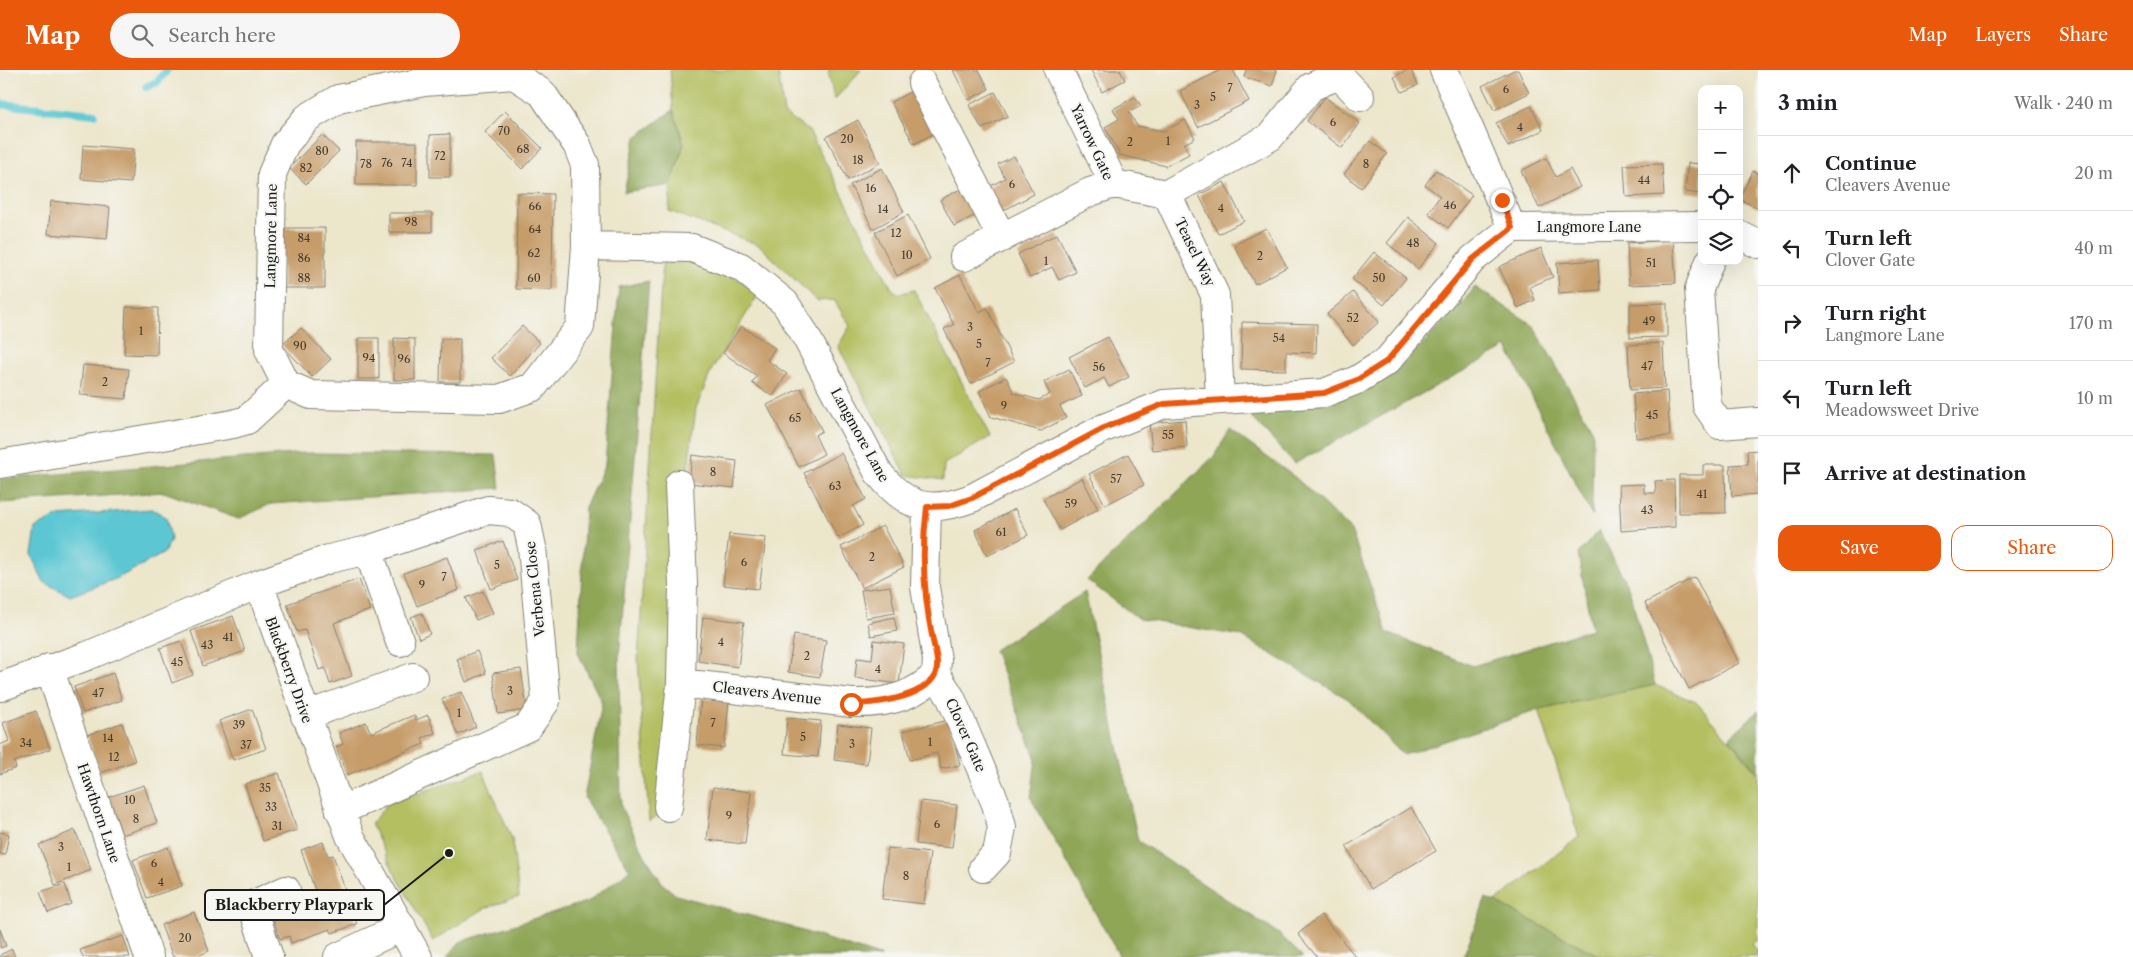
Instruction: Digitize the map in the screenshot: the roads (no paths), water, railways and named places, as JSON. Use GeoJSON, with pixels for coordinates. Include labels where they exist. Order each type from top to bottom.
{"type":"FeatureCollection","features":[{"type":"Feature","properties":{"kind":"street","name":"Yarrow Gate"},"geometry":{"type":"LineString","coordinates":[[964,257],[1090,192],[1114,184],[1058,70]]}},
{"type":"Feature","properties":{"kind":"street"},"geometry":{"type":"LineString","coordinates":[[1444,70],[1512,228]]}},
{"type":"Feature","properties":{"kind":"street"},"geometry":{"type":"LineString","coordinates":[[1114,184],[1167,194],[1270,137],[1311,87],[1338,73],[1360,96]]}},
{"type":"Feature","properties":{"kind":"street","name":"Langmore Lane"},"geometry":{"type":"LineString","coordinates":[[514,75],[542,93],[577,145],[585,165],[586,246],[580,327],[533,387],[499,399],[311,395],[286,384],[268,350],[272,174],[285,144],[307,118],[338,99],[424,82],[514,75]]}},
{"type":"Feature","properties":{"kind":"street"},"geometry":{"type":"LineString","coordinates":[[922,83],[1002,238]]}},
{"type":"Feature","properties":{"kind":"street","name":"Teasel Way"},"geometry":{"type":"LineString","coordinates":[[1167,194],[1216,295],[1220,400]]}},
{"type":"Feature","properties":{"kind":"street","name":"Langmore Lane"},"geometry":{"type":"LineString","coordinates":[[586,246],[692,248],[741,267],[785,303],[803,331],[878,472],[890,487],[907,500],[927,507],[949,506],[972,498],[1104,428],[1164,404],[1324,393],[1357,380],[1387,361],[1473,259],[1512,228],[1698,226]]}},
{"type":"Feature","properties":{"kind":"street"},"geometry":{"type":"LineString","coordinates":[[1743,237],[1758,244]]}},
{"type":"Feature","properties":{"kind":"street"},"geometry":{"type":"LineString","coordinates":[[1708,265],[1699,290],[1707,406],[1720,424],[1758,422]]}},
{"type":"Feature","properties":{"kind":"street"},"geometry":{"type":"LineString","coordinates":[[0,464],[233,424],[247,420],[286,384]]}},
{"type":"Feature","properties":{"kind":"street"},"geometry":{"type":"LineString","coordinates":[[668,807],[681,684],[683,585],[679,484]]}},
{"type":"Feature","properties":{"kind":"street"},"geometry":{"type":"LineString","coordinates":[[927,507],[925,586],[937,660],[936,674]]}},
{"type":"Feature","properties":{"kind":"street","name":"Verbena Close"},"geometry":{"type":"LineString","coordinates":[[259,584],[329,559],[368,550],[488,510],[510,512],[527,524],[532,547],[546,701],[528,727],[340,811]]}},
{"type":"Feature","properties":{"kind":"street"},"geometry":{"type":"LineString","coordinates":[[368,550],[400,642]]}},
{"type":"Feature","properties":{"kind":"street"},"geometry":{"type":"LineString","coordinates":[[0,687],[87,656],[259,584]]}},
{"type":"Feature","properties":{"kind":"street","name":"Blackberry Drive"},"geometry":{"type":"LineString","coordinates":[[259,584],[305,716],[350,836],[418,957]]}},
{"type":"Feature","properties":{"kind":"street","name":"Hawthorn Lane"},"geometry":{"type":"LineString","coordinates":[[49,668],[150,957]]}},
{"type":"Feature","properties":{"kind":"street","name":"Cleavers Avenue"},"geometry":{"type":"LineString","coordinates":[[681,684],[851,704],[876,704],[902,697],[926,684],[936,674]]}},
{"type":"Feature","properties":{"kind":"street","name":"Clover Gate"},"geometry":{"type":"LineString","coordinates":[[936,674],[951,698],[996,804],[1002,826],[997,853],[983,868]]}},
{"type":"Feature","properties":{"kind":"street"},"geometry":{"type":"LineString","coordinates":[[305,716],[413,677]]}},
{"type":"Feature","properties":{"kind":"street"},"geometry":{"type":"LineString","coordinates":[[269,957],[252,905],[286,890]]}},
{"type":"Feature","properties":{"kind":"street"},"geometry":{"type":"LineString","coordinates":[[338,957],[402,927]]}},
{"type":"Feature","properties":{"kind":"water"},"geometry":{"type":"Polygon","coordinates":[[[152,509],[166,517],[171,539],[164,553],[118,578],[70,596],[44,582],[31,555],[35,528],[58,516],[152,509]]]}},
{"type":"Feature","properties":{"kind":"waterway"},"geometry":{"type":"LineString","coordinates":[[146,87],[157,82],[167,70]]}},
{"type":"Feature","properties":{"kind":"waterway"},"geometry":{"type":"LineString","coordinates":[[0,104],[94,114]]}},
{"type":"Feature","properties":{"kind":"place","name":"Blackberry Playpark"},"geometry":{"type":"Point","coordinates":[449,853]}}]}
